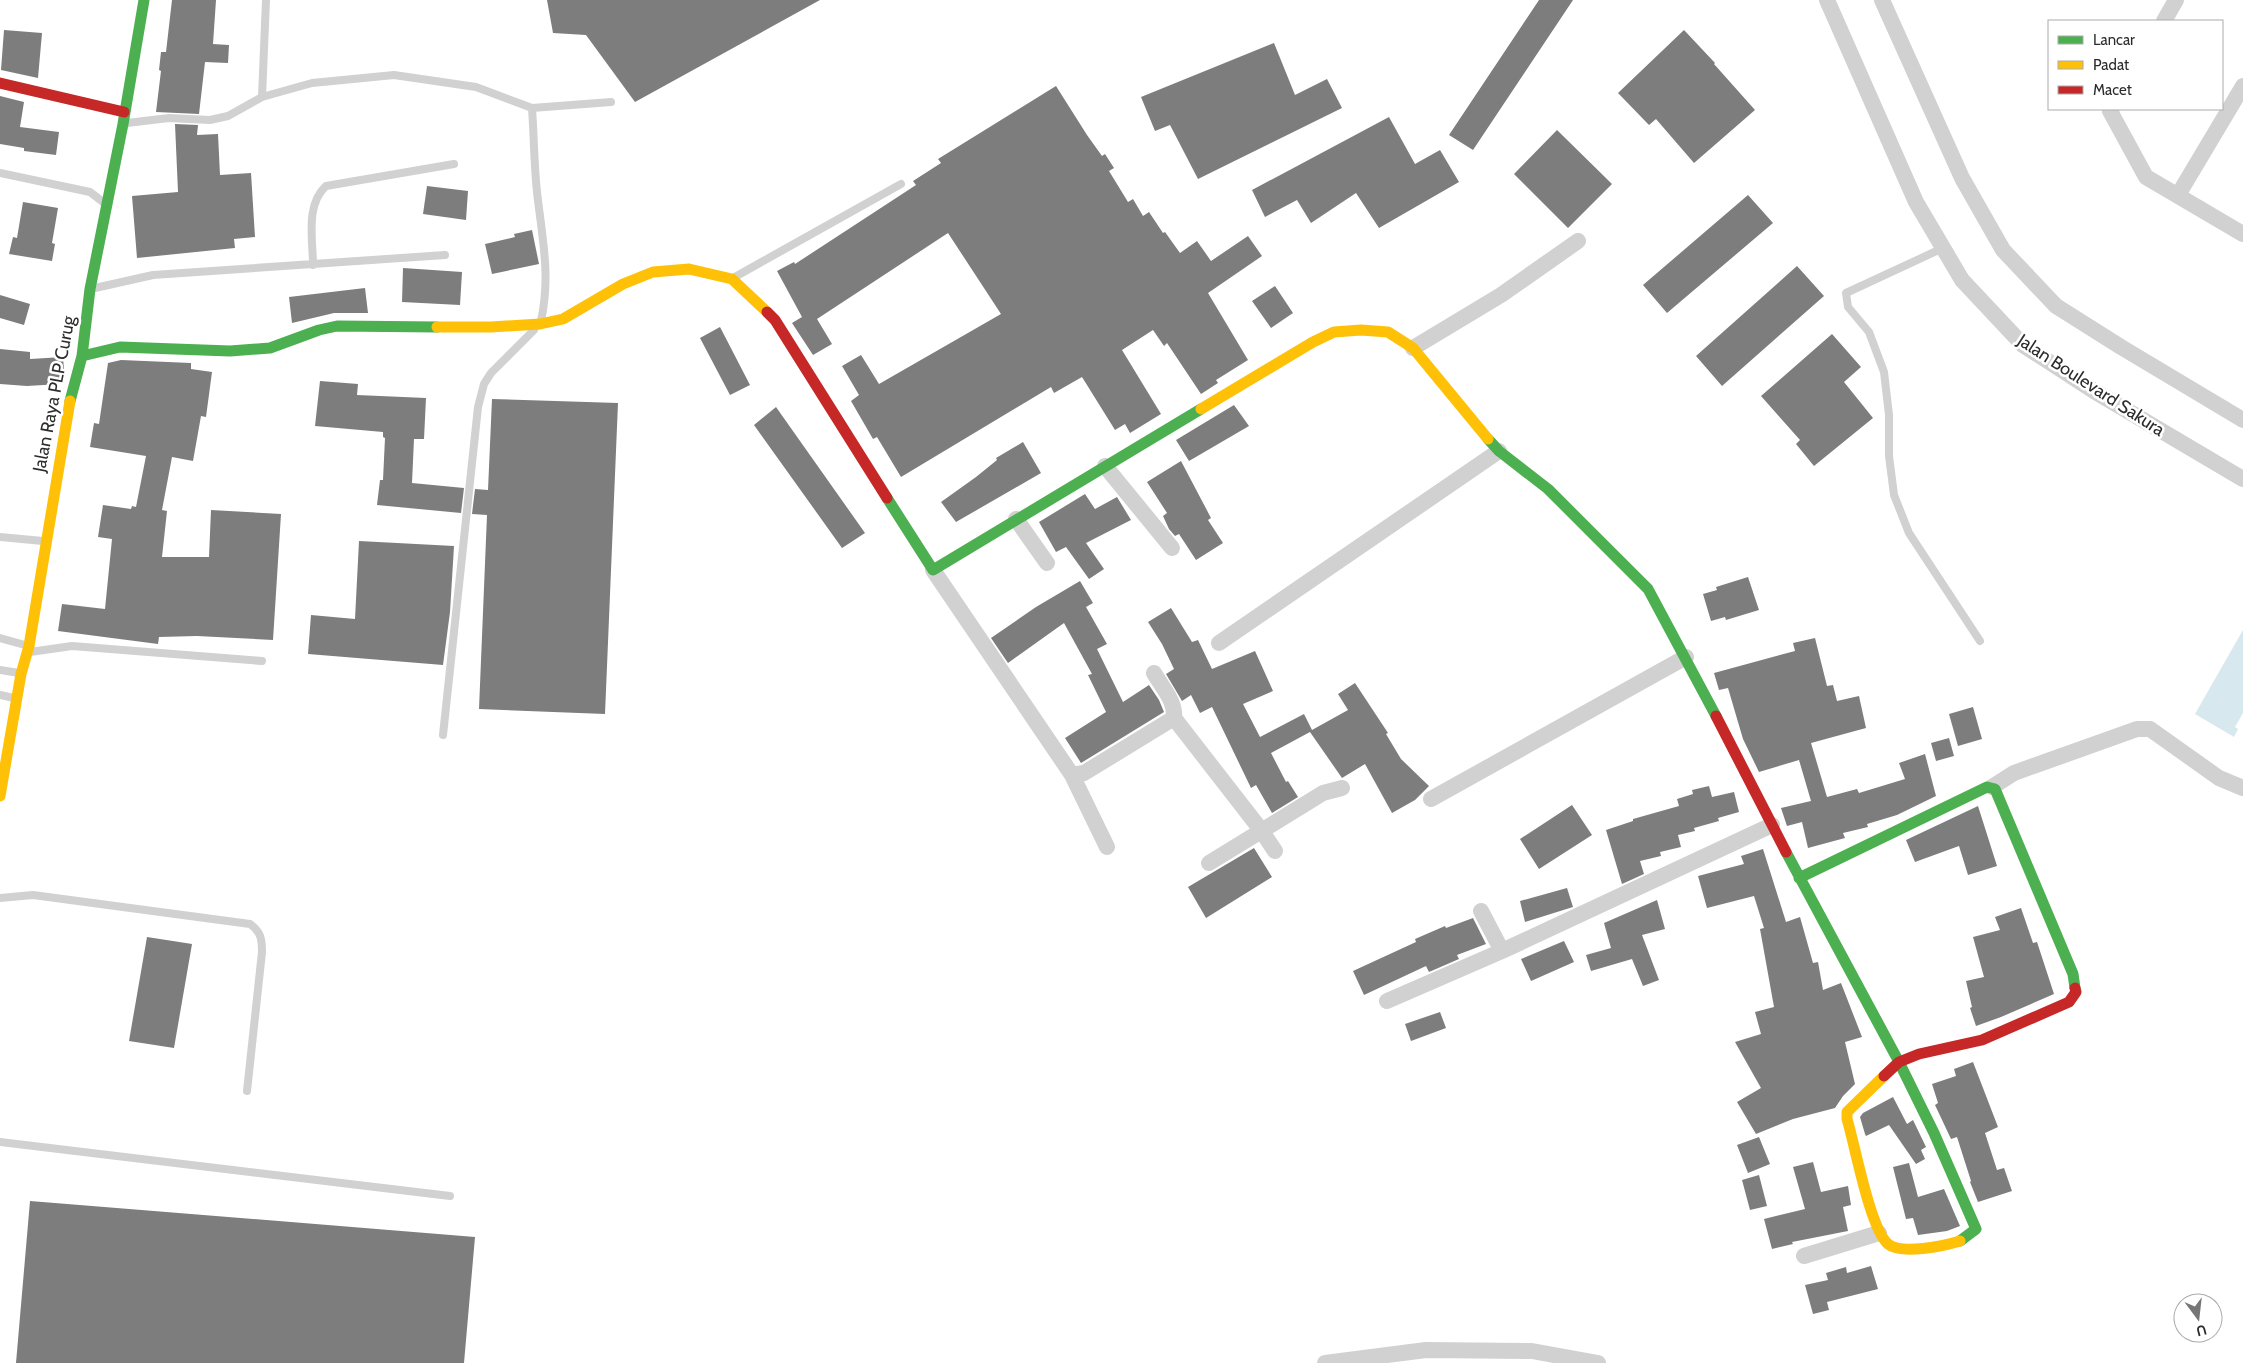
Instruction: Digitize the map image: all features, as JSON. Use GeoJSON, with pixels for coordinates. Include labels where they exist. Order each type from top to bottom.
{"type":"FeatureCollection","features":[{"type":"Feature","properties":{"kind":"street","name":"Jalan Raya PLP Curug"},"geometry":{"type":"LineString","coordinates":[[0,796],[21,674],[28,649],[66,418],[82,356],[90,289],[124,124],[124,112],[144,0]]}},
{"type":"Feature","properties":{"kind":"street","name":"Jalan Boulevard Sakura"},"geometry":{"type":"LineString","coordinates":[[1827,0],[1916,202],[1962,280],[2023,345],[2094,391],[2243,479]]}},
{"type":"Feature","properties":{"kind":"street"},"geometry":{"type":"LineString","coordinates":[[1882,0],[1962,178],[2003,250],[2056,306],[2120,347],[2243,420]]}},
{"type":"Feature","properties":{"kind":"street"},"geometry":{"type":"LineString","coordinates":[[2164,20],[2172,2]]}},
{"type":"Feature","properties":{"kind":"street"},"geometry":{"type":"LineString","coordinates":[[0,83],[124,112]]}},
{"type":"Feature","properties":{"kind":"street"},"geometry":{"type":"LineString","coordinates":[[2178,195],[2243,86]]}},
{"type":"Feature","properties":{"kind":"street"},"geometry":{"type":"LineString","coordinates":[[2111,110],[2146,176],[2243,234]]}},
{"type":"Feature","properties":{"kind":"street"},"geometry":{"type":"LineString","coordinates":[[1413,348],[1501,295],[1578,241]]}},
{"type":"Feature","properties":{"kind":"street"},"geometry":{"type":"LineString","coordinates":[[82,356],[120,347],[230,350],[270,348],[319,330],[337,326],[491,327],[540,324],[563,318],[623,284],[653,272],[689,269],[732,279],[775,320],[933,570],[1072,775],[1108,847]]}},
{"type":"Feature","properties":{"kind":"street"},"geometry":{"type":"LineString","coordinates":[[933,570],[1313,342],[1334,332],[1361,330],[1388,332],[1413,348],[1499,451],[1548,489],[1648,589],[1686,657],[1799,878],[1899,1062],[1934,1133],[1976,1229],[1963,1241],[1907,1250],[1885,1242],[1879,1232],[1847,1120],[1848,1112],[1853,1104],[1899,1062],[1919,1054],[1982,1040],[2069,1002],[2076,992],[2074,974],[1995,789],[1992,787]]}},
{"type":"Feature","properties":{"kind":"street"},"geometry":{"type":"LineString","coordinates":[[1219,643],[1499,451]]}},
{"type":"Feature","properties":{"kind":"street"},"geometry":{"type":"LineString","coordinates":[[1105,466],[1172,548]]}},
{"type":"Feature","properties":{"kind":"street"},"geometry":{"type":"LineString","coordinates":[[1016,519],[1048,563]]}},
{"type":"Feature","properties":{"kind":"street"},"geometry":{"type":"LineString","coordinates":[[1431,798],[1686,657]]}},
{"type":"Feature","properties":{"kind":"street"},"geometry":{"type":"LineString","coordinates":[[1154,673],[1173,704],[1175,710],[1174,718],[1261,830],[1275,851]]}},
{"type":"Feature","properties":{"kind":"street"},"geometry":{"type":"LineString","coordinates":[[1072,775],[1084,773],[1174,718]]}},
{"type":"Feature","properties":{"kind":"street"},"geometry":{"type":"LineString","coordinates":[[1799,878],[1845,854],[1987,787],[1992,787],[2014,773],[2137,729],[2150,730],[2219,778],[2243,788]]}},
{"type":"Feature","properties":{"kind":"street"},"geometry":{"type":"LineString","coordinates":[[1209,863],[1323,793],[1342,788]]}},
{"type":"Feature","properties":{"kind":"street"},"geometry":{"type":"LineString","coordinates":[[1387,1001],[1502,951],[1772,825]]}},
{"type":"Feature","properties":{"kind":"street"},"geometry":{"type":"LineString","coordinates":[[1481,911],[1502,951]]}},
{"type":"Feature","properties":{"kind":"street"},"geometry":{"type":"LineString","coordinates":[[1804,1256],[1879,1232]]}},
{"type":"Feature","properties":{"kind":"street"},"geometry":{"type":"LineString","coordinates":[[1325,1363],[1426,1350],[1532,1351],[1598,1363]]}},
{"type":"Feature","properties":{"kind":"lane"},"geometry":{"type":"LineString","coordinates":[[262,97],[266,0]]}},
{"type":"Feature","properties":{"kind":"lane"},"geometry":{"type":"LineString","coordinates":[[124,124],[169,118],[210,120],[228,116],[262,97],[312,83],[394,75],[476,87],[532,108],[611,102]]}},
{"type":"Feature","properties":{"kind":"lane"},"geometry":{"type":"LineString","coordinates":[[443,734],[478,407],[484,384],[491,373],[540,324],[546,296],[545,259],[537,190],[532,108]]}},
{"type":"Feature","properties":{"kind":"lane"},"geometry":{"type":"LineString","coordinates":[[313,265],[312,214],[314,201],[326,186],[454,164]]}},
{"type":"Feature","properties":{"kind":"lane"},"geometry":{"type":"LineString","coordinates":[[0,173],[90,192],[106,205]]}},
{"type":"Feature","properties":{"kind":"lane"},"geometry":{"type":"LineString","coordinates":[[732,279],[902,184]]}},
{"type":"Feature","properties":{"kind":"lane"},"geometry":{"type":"LineString","coordinates":[[1943,248],[1846,293],[1848,307],[1869,332],[1884,372],[1889,415],[1889,456],[1894,496],[1909,533],[1980,641]]}},
{"type":"Feature","properties":{"kind":"lane"},"geometry":{"type":"LineString","coordinates":[[90,289],[153,275],[445,255]]}},
{"type":"Feature","properties":{"kind":"lane"},"geometry":{"type":"LineString","coordinates":[[0,537],[46,541]]}},
{"type":"Feature","properties":{"kind":"lane"},"geometry":{"type":"LineString","coordinates":[[0,638],[28,649],[72,646],[262,661]]}},
{"type":"Feature","properties":{"kind":"lane"},"geometry":{"type":"LineString","coordinates":[[0,670],[21,674]]}},
{"type":"Feature","properties":{"kind":"lane"},"geometry":{"type":"LineString","coordinates":[[0,695],[18,698]]}},
{"type":"Feature","properties":{"kind":"lane"},"geometry":{"type":"LineString","coordinates":[[0,898],[32,895],[250,924],[257,929],[261,937],[262,952],[247,1091]]}},
{"type":"Feature","properties":{"kind":"lane"},"geometry":{"type":"LineString","coordinates":[[0,1142],[450,1196]]}},
{"type":"Feature","properties":{"kind":"shaded area"},"geometry":{"type":"Polygon","coordinates":[[[2243,630],[2243,713],[2235,727],[2238,729],[2234,737],[2195,714],[2243,630]]]}},
{"type":"Feature","properties":{"kind":"building"},"geometry":{"type":"Polygon","coordinates":[[[172,0],[216,0],[213,44],[229,45],[228,63],[205,62],[199,114],[156,112],[161,71],[159,70],[161,52],[166,52],[172,0]]]}},
{"type":"Feature","properties":{"kind":"building"},"geometry":{"type":"Polygon","coordinates":[[[547,0],[820,0],[635,102],[586,35],[553,33],[547,0]]]}},
{"type":"Feature","properties":{"kind":"building"},"geometry":{"type":"Polygon","coordinates":[[[1539,0],[1573,0],[1473,150],[1449,135],[1539,0]]]}},
{"type":"Feature","properties":{"kind":"building"},"geometry":{"type":"Polygon","coordinates":[[[4,30],[42,33],[38,78],[1,70],[4,30]]]}},
{"type":"Feature","properties":{"kind":"building"},"geometry":{"type":"Polygon","coordinates":[[[1684,30],[1755,110],[1694,163],[1656,119],[1649,125],[1618,93],[1684,30]]]}},
{"type":"Feature","properties":{"kind":"building"},"geometry":{"type":"Polygon","coordinates":[[[1274,43],[1295,95],[1327,79],[1342,108],[1198,179],[1170,125],[1155,131],[1141,97],[1274,43]]]}},
{"type":"Feature","properties":{"kind":"building"},"geometry":{"type":"Polygon","coordinates":[[[1056,86],[1087,135],[1102,156],[1105,154],[1114,168],[1109,171],[1128,202],[1133,199],[1143,216],[1149,212],[1180,253],[1197,241],[1211,261],[1248,236],[1262,256],[1208,293],[1248,360],[1216,380],[1218,383],[1201,394],[1167,343],[1164,346],[1153,330],[1122,350],[1161,414],[1130,433],[1125,424],[1115,430],[1082,377],[1054,393],[1051,387],[901,477],[877,437],[873,439],[851,401],[859,395],[842,366],[861,355],[879,384],[1001,314],[948,233],[817,319],[832,344],[813,355],[792,323],[802,317],[777,271],[794,262],[795,264],[916,185],[913,181],[941,163],[938,159],[1056,86]]]}},
{"type":"Feature","properties":{"kind":"building"},"geometry":{"type":"Polygon","coordinates":[[[0,96],[24,102],[20,127],[59,132],[56,155],[24,151],[24,148],[0,144],[0,96]]]}},
{"type":"Feature","properties":{"kind":"building"},"geometry":{"type":"Polygon","coordinates":[[[1389,117],[1415,164],[1440,150],[1459,182],[1379,228],[1356,193],[1311,223],[1297,200],[1265,217],[1252,190],[1389,117]]]}},
{"type":"Feature","properties":{"kind":"building"},"geometry":{"type":"Polygon","coordinates":[[[175,124],[198,125],[197,135],[218,134],[220,175],[251,173],[255,237],[234,239],[235,248],[137,258],[132,196],[178,192],[175,124]]]}},
{"type":"Feature","properties":{"kind":"building"},"geometry":{"type":"Polygon","coordinates":[[[1557,130],[1612,184],[1568,228],[1514,174],[1557,130]]]}},
{"type":"Feature","properties":{"kind":"building"},"geometry":{"type":"Polygon","coordinates":[[[427,186],[468,191],[466,220],[423,214],[427,186]]]}},
{"type":"Feature","properties":{"kind":"building"},"geometry":{"type":"Polygon","coordinates":[[[1748,195],[1773,223],[1667,313],[1643,285],[1748,195]]]}},
{"type":"Feature","properties":{"kind":"building"},"geometry":{"type":"Polygon","coordinates":[[[23,202],[58,208],[52,243],[55,244],[52,261],[9,254],[13,237],[17,238],[23,202]]]}},
{"type":"Feature","properties":{"kind":"building"},"geometry":{"type":"Polygon","coordinates":[[[532,230],[539,264],[492,274],[485,244],[515,237],[514,234],[532,230]]]}},
{"type":"Feature","properties":{"kind":"building"},"geometry":{"type":"Polygon","coordinates":[[[1797,266],[1824,296],[1722,386],[1696,356],[1797,266]]]}},
{"type":"Feature","properties":{"kind":"building"},"geometry":{"type":"Polygon","coordinates":[[[403,268],[462,272],[460,305],[402,302],[403,268]]]}},
{"type":"Feature","properties":{"kind":"building"},"geometry":{"type":"Polygon","coordinates":[[[1275,286],[1293,313],[1271,328],[1252,301],[1275,286]]]}},
{"type":"Feature","properties":{"kind":"building"},"geometry":{"type":"Polygon","coordinates":[[[365,288],[368,313],[334,313],[292,323],[289,297],[365,288]]]}},
{"type":"Feature","properties":{"kind":"building"},"geometry":{"type":"Polygon","coordinates":[[[0,295],[30,304],[24,325],[0,318],[0,295]]]}},
{"type":"Feature","properties":{"kind":"building"},"geometry":{"type":"Polygon","coordinates":[[[720,327],[750,385],[730,395],[700,338],[720,327]]]}},
{"type":"Feature","properties":{"kind":"building"},"geometry":{"type":"Polygon","coordinates":[[[1832,334],[1861,367],[1844,382],[1873,418],[1814,466],[1796,444],[1800,440],[1761,396],[1832,334]]]}},
{"type":"Feature","properties":{"kind":"building"},"geometry":{"type":"Polygon","coordinates":[[[0,349],[30,352],[30,359],[63,357],[64,370],[60,384],[27,386],[0,384],[0,349]]]}},
{"type":"Feature","properties":{"kind":"building"},"geometry":{"type":"Polygon","coordinates":[[[121,360],[191,363],[191,369],[212,372],[206,417],[201,416],[193,461],[172,457],[162,510],[167,511],[162,557],[209,557],[211,510],[281,514],[273,640],[197,636],[159,637],[158,644],[58,631],[62,604],[105,609],[112,539],[98,537],[103,505],[131,509],[132,506],[136,507],[146,456],[90,447],[94,423],[99,424],[108,363],[121,360]]]}},
{"type":"Feature","properties":{"kind":"building"},"geometry":{"type":"Polygon","coordinates":[[[320,381],[358,384],[357,395],[426,398],[424,439],[414,439],[412,483],[464,488],[461,513],[377,505],[380,480],[383,480],[385,438],[383,437],[383,432],[315,426],[320,381]]]}},
{"type":"Feature","properties":{"kind":"building"},"geometry":{"type":"Polygon","coordinates":[[[492,399],[618,403],[605,714],[479,709],[487,515],[472,514],[475,489],[488,490],[492,399]]]}},
{"type":"Feature","properties":{"kind":"building"},"geometry":{"type":"Polygon","coordinates":[[[1234,405],[1249,426],[1189,461],[1176,440],[1234,405]]]}},
{"type":"Feature","properties":{"kind":"building"},"geometry":{"type":"Polygon","coordinates":[[[776,407],[865,533],[842,548],[754,425],[776,407]]]}},
{"type":"Feature","properties":{"kind":"building"},"geometry":{"type":"Polygon","coordinates":[[[1023,442],[1041,473],[956,522],[941,502],[976,477],[997,460],[996,458],[1023,442]]]}},
{"type":"Feature","properties":{"kind":"building"},"geometry":{"type":"Polygon","coordinates":[[[1181,461],[1211,518],[1208,520],[1223,543],[1196,560],[1179,534],[1175,536],[1169,529],[1163,516],[1167,513],[1147,482],[1181,461]]]}},
{"type":"Feature","properties":{"kind":"building"},"geometry":{"type":"Polygon","coordinates":[[[1085,494],[1095,509],[1117,497],[1131,520],[1086,543],[1104,569],[1089,579],[1066,547],[1056,552],[1039,522],[1085,494]]]}},
{"type":"Feature","properties":{"kind":"building"},"geometry":{"type":"Polygon","coordinates":[[[359,541],[454,546],[450,612],[443,665],[308,654],[311,615],[355,619],[359,541]]]}},
{"type":"Feature","properties":{"kind":"building"},"geometry":{"type":"Polygon","coordinates":[[[1748,577],[1759,610],[1726,620],[1725,617],[1711,621],[1703,594],[1717,590],[1716,587],[1748,577]]]}},
{"type":"Feature","properties":{"kind":"building"},"geometry":{"type":"Polygon","coordinates":[[[1080,581],[1093,603],[1086,607],[1107,644],[1097,649],[1123,702],[1149,685],[1164,712],[1081,763],[1065,738],[1106,712],[1088,675],[1092,674],[1064,623],[1008,663],[991,638],[1036,607],[1080,581]]]}},
{"type":"Feature","properties":{"kind":"building"},"geometry":{"type":"Polygon","coordinates":[[[1171,608],[1192,642],[1198,640],[1212,669],[1255,651],[1273,691],[1243,704],[1260,737],[1304,714],[1312,730],[1348,710],[1338,694],[1355,683],[1388,733],[1386,734],[1401,759],[1429,786],[1415,800],[1392,813],[1365,764],[1342,778],[1310,732],[1271,753],[1286,782],[1288,781],[1298,797],[1272,813],[1256,785],[1251,788],[1212,707],[1200,713],[1191,695],[1182,701],[1166,674],[1174,669],[1162,644],[1148,622],[1171,608]]]}},
{"type":"Feature","properties":{"kind":"building"},"geometry":{"type":"Polygon","coordinates":[[[1815,638],[1827,686],[1833,685],[1837,701],[1859,696],[1866,728],[1811,743],[1827,797],[1857,789],[1859,793],[1905,779],[1899,763],[1925,754],[1936,796],[1897,815],[1867,824],[1868,827],[1843,833],[1845,838],[1808,848],[1802,822],[1787,826],[1781,808],[1811,801],[1799,760],[1759,772],[1743,739],[1728,688],[1719,690],[1714,673],[1795,651],[1793,643],[1815,638]]]}},
{"type":"Feature","properties":{"kind":"building"},"geometry":{"type":"Polygon","coordinates":[[[1973,707],[1982,739],[1958,746],[1949,714],[1973,707]]]}},
{"type":"Feature","properties":{"kind":"building"},"geometry":{"type":"Polygon","coordinates":[[[1949,738],[1954,756],[1936,761],[1931,743],[1949,738]]]}},
{"type":"Feature","properties":{"kind":"building"},"geometry":{"type":"Polygon","coordinates":[[[1709,786],[1712,797],[1734,792],[1739,812],[1718,818],[1719,821],[1694,828],[1695,831],[1678,835],[1681,847],[1660,852],[1661,856],[1640,861],[1644,874],[1622,884],[1606,830],[1633,821],[1633,819],[1679,806],[1677,799],[1693,794],[1692,790],[1709,786]]]}},
{"type":"Feature","properties":{"kind":"building"},"geometry":{"type":"Polygon","coordinates":[[[1572,805],[1592,835],[1539,869],[1520,839],[1572,805]]]}},
{"type":"Feature","properties":{"kind":"building"},"geometry":{"type":"Polygon","coordinates":[[[1978,806],[1997,866],[1968,875],[1959,846],[1915,862],[1906,840],[1978,806]]]}},
{"type":"Feature","properties":{"kind":"building"},"geometry":{"type":"Polygon","coordinates":[[[1254,848],[1272,877],[1206,918],[1188,887],[1254,848]]]}},
{"type":"Feature","properties":{"kind":"building"},"geometry":{"type":"Polygon","coordinates":[[[1763,849],[1786,922],[1800,917],[1813,963],[1818,962],[1823,990],[1841,983],[1862,1037],[1845,1042],[1855,1084],[1843,1096],[1835,1108],[1793,1119],[1756,1134],[1737,1102],[1761,1088],[1735,1042],[1761,1034],[1755,1012],[1774,1007],[1760,929],[1764,928],[1754,896],[1707,908],[1698,876],[1744,864],[1741,856],[1763,849]]]}},
{"type":"Feature","properties":{"kind":"building"},"geometry":{"type":"Polygon","coordinates":[[[1567,888],[1573,907],[1525,922],[1520,901],[1567,888]]]}},
{"type":"Feature","properties":{"kind":"building"},"geometry":{"type":"Polygon","coordinates":[[[1657,900],[1665,929],[1642,935],[1659,980],[1643,986],[1632,959],[1591,971],[1586,955],[1611,948],[1604,923],[1657,900]]]}},
{"type":"Feature","properties":{"kind":"building"},"geometry":{"type":"Polygon","coordinates":[[[2021,908],[2033,943],[2037,942],[2054,994],[1976,1026],[1970,1008],[1972,1007],[1966,981],[1984,977],[1973,937],[2000,930],[1995,917],[2021,908]]]}},
{"type":"Feature","properties":{"kind":"building"},"geometry":{"type":"Polygon","coordinates":[[[1473,918],[1486,944],[1457,955],[1459,959],[1429,972],[1426,966],[1364,995],[1353,971],[1416,942],[1415,939],[1445,926],[1446,928],[1473,918]]]}},
{"type":"Feature","properties":{"kind":"building"},"geometry":{"type":"Polygon","coordinates":[[[147,937],[192,944],[174,1048],[129,1041],[147,937]]]}},
{"type":"Feature","properties":{"kind":"building"},"geometry":{"type":"Polygon","coordinates":[[[1564,941],[1574,962],[1531,981],[1521,959],[1564,941]]]}},
{"type":"Feature","properties":{"kind":"building"},"geometry":{"type":"Polygon","coordinates":[[[1440,1012],[1446,1028],[1411,1041],[1405,1024],[1440,1012]]]}},
{"type":"Feature","properties":{"kind":"building"},"geometry":{"type":"Polygon","coordinates":[[[1973,1062],[1998,1127],[1985,1133],[1997,1170],[2004,1168],[2012,1191],[1978,1202],[1957,1137],[1951,1139],[1935,1105],[1938,1103],[1932,1084],[1956,1076],[1954,1069],[1973,1062]]]}},
{"type":"Feature","properties":{"kind":"building"},"geometry":{"type":"Polygon","coordinates":[[[1893,1097],[1907,1124],[1913,1120],[1926,1147],[1921,1150],[1925,1159],[1916,1164],[1889,1125],[1866,1136],[1865,1134],[1860,1117],[1863,1113],[1893,1097]]]}},
{"type":"Feature","properties":{"kind":"building"},"geometry":{"type":"Polygon","coordinates":[[[1759,1137],[1770,1164],[1748,1173],[1737,1145],[1759,1137]]]}},
{"type":"Feature","properties":{"kind":"building"},"geometry":{"type":"Polygon","coordinates":[[[1813,1162],[1821,1192],[1848,1186],[1851,1205],[1843,1207],[1848,1231],[1792,1242],[1793,1244],[1772,1249],[1764,1219],[1805,1209],[1793,1167],[1813,1162]]]}},
{"type":"Feature","properties":{"kind":"building"},"geometry":{"type":"Polygon","coordinates":[[[1909,1163],[1918,1197],[1944,1189],[1960,1226],[1947,1231],[1918,1235],[1913,1218],[1906,1219],[1893,1167],[1909,1163]]]}},
{"type":"Feature","properties":{"kind":"building"},"geometry":{"type":"Polygon","coordinates":[[[1759,1175],[1767,1206],[1750,1210],[1742,1180],[1759,1175]]]}},
{"type":"Feature","properties":{"kind":"building"},"geometry":{"type":"Polygon","coordinates":[[[30,1201],[475,1237],[464,1363],[16,1363],[30,1201]]]}},
{"type":"Feature","properties":{"kind":"building"},"geometry":{"type":"Polygon","coordinates":[[[1871,1266],[1878,1289],[1827,1302],[1829,1310],[1813,1314],[1805,1285],[1828,1280],[1826,1273],[1846,1267],[1847,1273],[1871,1266]]]}},
{"type":"Feature","properties":{"kind":"traffic: fast"},"geometry":{"type":"LineString","coordinates":[[70,401],[82,356],[90,289],[123,124],[144,0]]}},
{"type":"Feature","properties":{"kind":"traffic: fast"},"geometry":{"type":"LineString","coordinates":[[82,356],[120,347],[230,351],[270,348],[319,330],[337,326],[437,327]]}},
{"type":"Feature","properties":{"kind":"traffic: fast"},"geometry":{"type":"LineString","coordinates":[[887,498],[933,570],[1201,409]]}},
{"type":"Feature","properties":{"kind":"traffic: fast"},"geometry":{"type":"LineString","coordinates":[[1488,439],[1499,451],[1548,489],[1648,589],[1716,716]]}},
{"type":"Feature","properties":{"kind":"traffic: fast"},"geometry":{"type":"LineString","coordinates":[[1799,878],[1987,787],[1995,789],[2073,974],[2075,988]]}},
{"type":"Feature","properties":{"kind":"traffic: fast"},"geometry":{"type":"LineString","coordinates":[[1786,852],[1899,1062],[1934,1133],[1976,1229],[1960,1241]]}},
{"type":"Feature","properties":{"kind":"traffic: slow"},"geometry":{"type":"LineString","coordinates":[[437,327],[491,327],[540,324],[563,319],[623,284],[653,272],[689,269],[732,279],[767,312]]}},
{"type":"Feature","properties":{"kind":"traffic: slow"},"geometry":{"type":"LineString","coordinates":[[1201,409],[1313,342],[1334,332],[1361,330],[1388,332],[1413,348],[1488,439]]}},
{"type":"Feature","properties":{"kind":"traffic: slow"},"geometry":{"type":"LineString","coordinates":[[0,796],[21,674],[29,646],[70,401]]}},
{"type":"Feature","properties":{"kind":"traffic: slow"},"geometry":{"type":"LineString","coordinates":[[1884,1076],[1847,1112],[1847,1119],[1864,1186],[1875,1222],[1888,1244],[1902,1249],[1923,1248],[1960,1241]]}},
{"type":"Feature","properties":{"kind":"traffic: jam"},"geometry":{"type":"LineString","coordinates":[[0,83],[124,112]]}},
{"type":"Feature","properties":{"kind":"traffic: jam"},"geometry":{"type":"LineString","coordinates":[[767,312],[775,320],[887,498]]}},
{"type":"Feature","properties":{"kind":"traffic: jam"},"geometry":{"type":"LineString","coordinates":[[1716,716],[1786,852]]}},
{"type":"Feature","properties":{"kind":"traffic: jam"},"geometry":{"type":"LineString","coordinates":[[1884,1076],[1899,1062],[1919,1054],[1982,1040],[2069,1002],[2076,992],[2075,988]]}}]}
